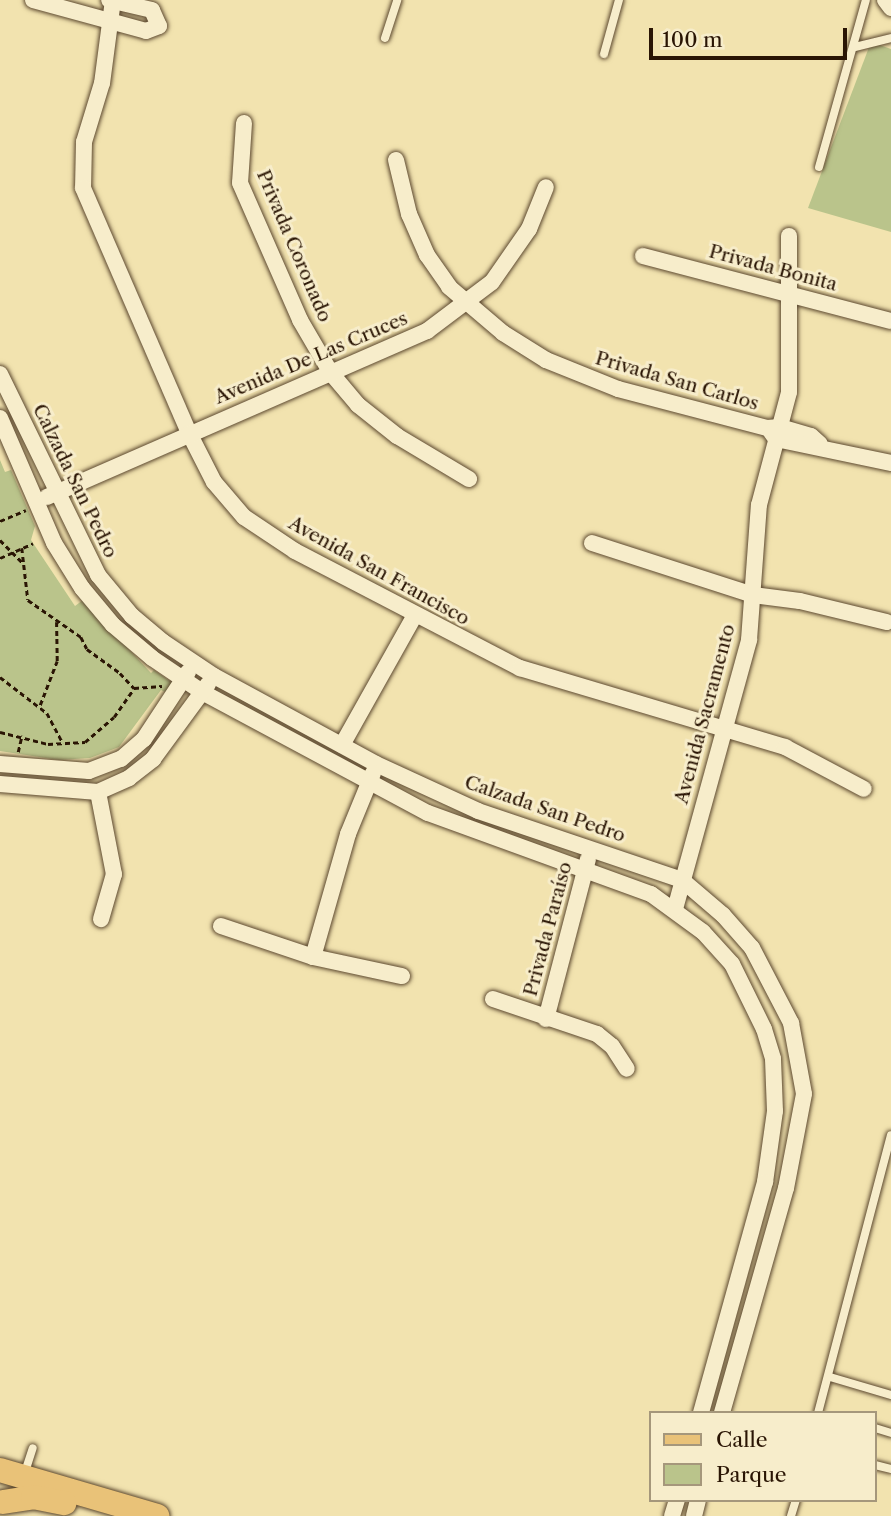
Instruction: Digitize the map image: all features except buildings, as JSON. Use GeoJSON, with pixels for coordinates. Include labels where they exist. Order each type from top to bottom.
{"type":"FeatureCollection","features":[{"type":"Feature","properties":{"kind":"main road"},"geometry":{"type":"LineString","coordinates":[[5,1491],[95,1509],[127,1507],[156,1516]]}},
{"type":"Feature","properties":{"kind":"main road"},"geometry":{"type":"LineString","coordinates":[[5,1491],[53,1516]]}},
{"type":"Feature","properties":{"kind":"street"},"geometry":{"type":"LineString","coordinates":[[33,0],[146,31],[156,29],[159,23],[152,10],[111,0]]}},
{"type":"Feature","properties":{"kind":"street","name":"Avenida San Francisco"},"geometry":{"type":"LineString","coordinates":[[111,0],[102,83],[84,142],[83,188],[189,433],[214,482],[244,517],[295,551],[520,668],[785,747],[864,789]]}},
{"type":"Feature","properties":{"kind":"street","name":"Privada Coronado"},"geometry":{"type":"LineString","coordinates":[[244,123],[240,183],[300,320],[331,373],[358,405],[397,436],[469,479]]}},
{"type":"Feature","properties":{"kind":"street","name":"Privada San Carlos"},"geometry":{"type":"LineString","coordinates":[[396,160],[405,202],[427,255],[466,304],[503,333],[582,376],[774,431],[811,436],[820,444],[891,463]]}},
{"type":"Feature","properties":{"kind":"street","name":"Avenida De Las Cruces"},"geometry":{"type":"LineString","coordinates":[[32,505],[189,433],[427,331],[492,282],[512,257],[546,187]]}},
{"type":"Feature","properties":{"kind":"street","name":"Avenida Sacramento"},"geometry":{"type":"LineString","coordinates":[[675,909],[749,640],[759,505],[791,366],[789,236]]}},
{"type":"Feature","properties":{"kind":"street","name":"Privada Bonita"},"geometry":{"type":"LineString","coordinates":[[643,256],[891,321]]}},
{"type":"Feature","properties":{"kind":"street","name":"Calzada San Pedro"},"geometry":{"type":"LineString","coordinates":[[0,374],[55,493],[98,575],[132,616],[193,664],[376,764],[478,811],[682,880],[723,915],[752,948],[792,1023],[804,1094],[786,1188],[723,1411]]}},
{"type":"Feature","properties":{"kind":"street","name":"Calzada San Pedro"},"geometry":{"type":"LineString","coordinates":[[0,418],[32,505],[82,588],[113,625],[183,680],[369,783],[469,829],[585,869],[675,909],[732,964],[764,1029],[776,1085],[765,1182],[702,1411]]}},
{"type":"Feature","properties":{"kind":"street"},"geometry":{"type":"LineString","coordinates":[[592,543],[704,577],[720,575],[753,589],[886,622]]}},
{"type":"Feature","properties":{"kind":"street"},"geometry":{"type":"LineString","coordinates":[[342,745],[415,615]]}},
{"type":"Feature","properties":{"kind":"street"},"geometry":{"type":"LineString","coordinates":[[0,765],[89,771],[121,759],[144,739],[193,664]]}},
{"type":"Feature","properties":{"kind":"street"},"geometry":{"type":"LineString","coordinates":[[0,784],[98,792],[129,778],[153,760],[214,676]]}},
{"type":"Feature","properties":{"kind":"street"},"geometry":{"type":"LineString","coordinates":[[313,957],[348,834],[376,764]]}},
{"type":"Feature","properties":{"kind":"street"},"geometry":{"type":"LineString","coordinates":[[98,792],[114,874],[101,919]]}},
{"type":"Feature","properties":{"kind":"street","name":"Privada Paraíso"},"geometry":{"type":"LineString","coordinates":[[546,1019],[591,849]]}},
{"type":"Feature","properties":{"kind":"street"},"geometry":{"type":"LineString","coordinates":[[221,926],[313,957],[402,976]]}},
{"type":"Feature","properties":{"kind":"street","name":"Privada Paraíso"},"geometry":{"type":"LineString","coordinates":[[493,999],[606,1040],[626,1069]]}},
{"type":"Feature","properties":{"kind":"street"},"geometry":{"type":"LineString","coordinates":[[765,1182],[786,1188]]}},
{"type":"Feature","properties":{"kind":"lane"},"geometry":{"type":"LineString","coordinates":[[385,38],[397,0]]}},
{"type":"Feature","properties":{"kind":"lane"},"geometry":{"type":"LineString","coordinates":[[604,54],[619,0]]}},
{"type":"Feature","properties":{"kind":"lane"},"geometry":{"type":"LineString","coordinates":[[819,167],[855,47],[866,0]]}},
{"type":"Feature","properties":{"kind":"lane"},"geometry":{"type":"LineString","coordinates":[[855,47],[891,38]]}},
{"type":"Feature","properties":{"kind":"lane"},"geometry":{"type":"LineString","coordinates":[[821,1411],[891,1135]]}},
{"type":"Feature","properties":{"kind":"lane"},"geometry":{"type":"LineString","coordinates":[[830,1377],[891,1395]]}},
{"type":"Feature","properties":{"kind":"lane"},"geometry":{"type":"LineString","coordinates":[[5,1491],[33,1448]]}},
{"type":"Feature","properties":{"kind":"path"},"geometry":{"type":"LineString","coordinates":[[0,521],[32,505]]}},
{"type":"Feature","properties":{"kind":"path"},"geometry":{"type":"LineString","coordinates":[[0,540],[22,562]]}},
{"type":"Feature","properties":{"kind":"path"},"geometry":{"type":"LineString","coordinates":[[0,558],[33,543]]}},
{"type":"Feature","properties":{"kind":"path"},"geometry":{"type":"LineString","coordinates":[[22,548],[28,600],[81,637],[87,649],[120,673],[134,688]]}},
{"type":"Feature","properties":{"kind":"path"},"geometry":{"type":"LineString","coordinates":[[40,705],[57,661],[56,622]]}},
{"type":"Feature","properties":{"kind":"path"},"geometry":{"type":"LineString","coordinates":[[0,677],[40,705],[64,745]]}},
{"type":"Feature","properties":{"kind":"path"},"geometry":{"type":"LineString","coordinates":[[134,688],[167,685]]}},
{"type":"Feature","properties":{"kind":"path"},"geometry":{"type":"LineString","coordinates":[[0,732],[64,745],[85,742],[114,718],[134,688]]}},
{"type":"Feature","properties":{"kind":"path"},"geometry":{"type":"LineString","coordinates":[[18,755],[22,735]]}},
{"type":"Feature","properties":{"kind":"green space"},"geometry":{"type":"Polygon","coordinates":[[[871,42],[891,49],[891,232],[808,208],[871,42]]]}},
{"type":"Feature","properties":{"kind":"green space"},"geometry":{"type":"Polygon","coordinates":[[[0,460],[5,472],[11,470],[35,526],[31,540],[75,606],[83,600],[151,673],[154,670],[174,684],[167,693],[161,690],[119,747],[90,758],[59,760],[0,751],[0,460]]]}}]}
